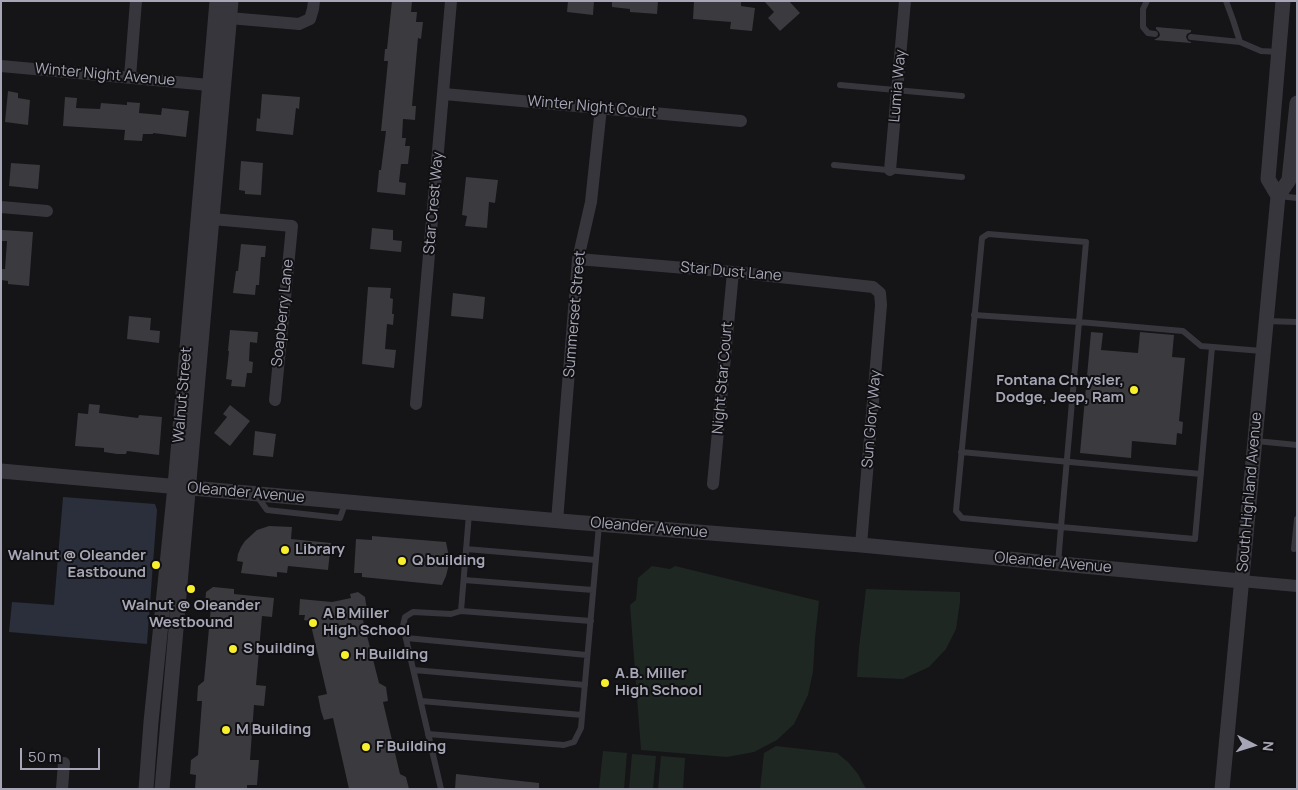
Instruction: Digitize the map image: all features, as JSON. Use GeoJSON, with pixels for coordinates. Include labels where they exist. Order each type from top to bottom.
{"type":"FeatureCollection","features":[{"type":"Feature","properties":{"kind":"street"},"geometry":{"type":"LineString","coordinates":[[130,77],[136,1]]}},
{"type":"Feature","properties":{"kind":"street","name":"Walnut Street"},"geometry":{"type":"LineString","coordinates":[[162,789],[209,85],[217,1]]}},
{"type":"Feature","properties":{"kind":"street","name":"Walnut Street"},"geometry":{"type":"LineString","coordinates":[[146,789],[151,722],[182,487],[212,219],[231,1]]}},
{"type":"Feature","properties":{"kind":"street"},"geometry":{"type":"LineString","coordinates":[[230,18],[299,24],[310,19],[314,1]]}},
{"type":"Feature","properties":{"kind":"street","name":"Star Crest Way"},"geometry":{"type":"LineString","coordinates":[[416,404],[451,1]]}},
{"type":"Feature","properties":{"kind":"street","name":"Lumia Way"},"geometry":{"type":"LineString","coordinates":[[890,170],[906,1]]}},
{"type":"Feature","properties":{"kind":"street","name":"South Highland Avenue"},"geometry":{"type":"LineString","coordinates":[[1278,196],[1268,179],[1283,1]]}},
{"type":"Feature","properties":{"kind":"street","name":"Winter Night Avenue"},"geometry":{"type":"LineString","coordinates":[[1,66],[209,85]]}},
{"type":"Feature","properties":{"kind":"street","name":"Winter Night Court"},"geometry":{"type":"LineString","coordinates":[[444,94],[741,121]]}},
{"type":"Feature","properties":{"kind":"street","name":"South Highland Avenue"},"geometry":{"type":"LineString","coordinates":[[1222,789],[1278,196],[1290,180],[1297,103]]}},
{"type":"Feature","properties":{"kind":"street","name":"Summerset Street"},"geometry":{"type":"LineString","coordinates":[[557,521],[578,259],[591,202],[601,108]]}},
{"type":"Feature","properties":{"kind":"street"},"geometry":{"type":"LineString","coordinates":[[1,207],[47,211]]}},
{"type":"Feature","properties":{"kind":"street","name":"Soapberry Lane"},"geometry":{"type":"LineString","coordinates":[[212,219],[292,226],[275,400]]}},
{"type":"Feature","properties":{"kind":"street","name":"Star Dust Lane"},"geometry":{"type":"LineString","coordinates":[[578,259],[733,272],[873,287],[880,293]]}},
{"type":"Feature","properties":{"kind":"street","name":"Night Star Court"},"geometry":{"type":"LineString","coordinates":[[713,484],[733,272]]}},
{"type":"Feature","properties":{"kind":"street","name":"Sun Glory Way"},"geometry":{"type":"LineString","coordinates":[[861,545],[882,305],[880,293]]}},
{"type":"Feature","properties":{"kind":"street","name":"Oleander Avenue"},"geometry":{"type":"LineString","coordinates":[[1,471],[557,521],[861,545],[1297,586]]}},
{"type":"Feature","properties":{"kind":"street"},"geometry":{"type":"LineString","coordinates":[[62,789],[64,763]]}},
{"type":"Feature","properties":{"kind":"lane"},"geometry":{"type":"LineString","coordinates":[[1147,1],[1143,9],[1143,27],[1148,33],[1155,34]]}},
{"type":"Feature","properties":{"kind":"lane"},"geometry":{"type":"LineString","coordinates":[[1226,1],[1240,42]]}},
{"type":"Feature","properties":{"kind":"lane"},"geometry":{"type":"LineString","coordinates":[[1191,37],[1240,42],[1262,50],[1278,52]]}},
{"type":"Feature","properties":{"kind":"lane"},"geometry":{"type":"LineString","coordinates":[[840,85],[962,96]]}},
{"type":"Feature","properties":{"kind":"lane"},"geometry":{"type":"LineString","coordinates":[[834,165],[962,177]]}},
{"type":"Feature","properties":{"kind":"lane"},"geometry":{"type":"LineString","coordinates":[[1278,196],[1297,198]]}},
{"type":"Feature","properties":{"kind":"lane"},"geometry":{"type":"LineString","coordinates":[[1058,564],[1061,527],[1086,242],[988,234],[982,238],[956,511],[962,518],[1061,527],[1195,539],[1212,347]]}},
{"type":"Feature","properties":{"kind":"lane"},"geometry":{"type":"LineString","coordinates":[[974,314],[1183,331],[1201,346],[1263,351]]}},
{"type":"Feature","properties":{"kind":"lane"},"geometry":{"type":"LineString","coordinates":[[1266,320],[1297,322]]}},
{"type":"Feature","properties":{"kind":"lane"},"geometry":{"type":"LineString","coordinates":[[1254,441],[1297,445]]}},
{"type":"Feature","properties":{"kind":"lane"},"geometry":{"type":"LineString","coordinates":[[961,452],[1201,474]]}},
{"type":"Feature","properties":{"kind":"lane"},"geometry":{"type":"LineString","coordinates":[[461,611],[469,513]]}},
{"type":"Feature","properties":{"kind":"lane"},"geometry":{"type":"LineString","coordinates":[[1294,548],[1297,519]]}},
{"type":"Feature","properties":{"kind":"lane"},"geometry":{"type":"LineString","coordinates":[[428,734],[564,745],[574,742],[581,728],[599,524]]}},
{"type":"Feature","properties":{"kind":"lane"},"geometry":{"type":"LineString","coordinates":[[466,549],[596,560]]}},
{"type":"Feature","properties":{"kind":"lane"},"geometry":{"type":"LineString","coordinates":[[464,580],[593,590]]}},
{"type":"Feature","properties":{"kind":"lane"},"geometry":{"type":"LineString","coordinates":[[441,789],[403,626],[405,617],[413,612],[451,614],[461,611],[591,621]]}},
{"type":"Feature","properties":{"kind":"lane"},"geometry":{"type":"LineString","coordinates":[[406,638],[587,654]]}},
{"type":"Feature","properties":{"kind":"lane"},"geometry":{"type":"LineString","coordinates":[[414,670],[585,685]]}},
{"type":"Feature","properties":{"kind":"lane"},"geometry":{"type":"LineString","coordinates":[[421,702],[582,715]]}},
{"type":"Feature","properties":{"kind":"shaded area"},"geometry":{"type":"Polygon","coordinates":[[[652,566],[670,569],[675,566],[819,601],[813,672],[808,695],[794,724],[777,740],[754,752],[727,757],[641,750],[630,605],[636,600],[638,578],[652,566]]]}},
{"type":"Feature","properties":{"kind":"shaded area"},"geometry":{"type":"Polygon","coordinates":[[[866,589],[960,592],[956,629],[946,649],[929,667],[903,679],[857,677],[866,589]]]}},
{"type":"Feature","properties":{"kind":"shaded area"},"geometry":{"type":"Polygon","coordinates":[[[776,746],[837,753],[858,774],[866,789],[760,789],[764,753],[776,746]]]}},
{"type":"Feature","properties":{"kind":"shaded area"},"geometry":{"type":"Polygon","coordinates":[[[603,751],[627,753],[624,789],[599,789],[603,751]]]}},
{"type":"Feature","properties":{"kind":"shaded area"},"geometry":{"type":"Polygon","coordinates":[[[632,754],[656,756],[653,789],[629,789],[632,754]]]}},
{"type":"Feature","properties":{"kind":"shaded area"},"geometry":{"type":"Polygon","coordinates":[[[661,756],[685,758],[683,789],[658,789],[661,756]]]}},
{"type":"Feature","properties":{"kind":"water"},"geometry":{"type":"Polygon","coordinates":[[[63,497],[155,504],[157,510],[147,644],[9,632],[12,602],[54,605],[63,497]]]}},
{"type":"Feature","properties":{"kind":"building"},"geometry":{"type":"Polygon","coordinates":[[[392,1],[412,1],[411,12],[417,12],[416,22],[423,22],[421,39],[418,38],[412,106],[416,106],[415,120],[403,119],[402,138],[406,138],[405,146],[410,146],[408,164],[401,164],[399,182],[406,183],[405,195],[377,192],[386,131],[381,131],[388,61],[384,61],[392,1]]]}},
{"type":"Feature","properties":{"kind":"building"},"geometry":{"type":"Polygon","coordinates":[[[568,1],[594,1],[593,15],[567,12],[568,1]]]}},
{"type":"Feature","properties":{"kind":"building"},"geometry":{"type":"Polygon","coordinates":[[[612,1],[658,1],[657,14],[630,12],[630,9],[612,7],[612,1]]]}},
{"type":"Feature","properties":{"kind":"building"},"geometry":{"type":"Polygon","coordinates":[[[694,1],[741,1],[741,6],[755,8],[752,31],[730,29],[731,22],[693,19],[694,1]]]}},
{"type":"Feature","properties":{"kind":"building"},"geometry":{"type":"Polygon","coordinates":[[[764,1],[789,1],[800,13],[780,31],[768,18],[774,12],[764,1]]]}},
{"type":"Feature","properties":{"kind":"building"},"geometry":{"type":"Polygon","coordinates":[[[1156,27],[1191,30],[1186,37],[1191,43],[1154,40],[1160,35],[1156,27]]]}},
{"type":"Feature","properties":{"kind":"building"},"geometry":{"type":"Polygon","coordinates":[[[8,91],[18,93],[18,98],[30,100],[28,125],[5,122],[8,91]]]}},
{"type":"Feature","properties":{"kind":"building"},"geometry":{"type":"Polygon","coordinates":[[[262,94],[300,97],[299,109],[296,108],[293,135],[256,131],[257,118],[260,119],[262,94]]]}},
{"type":"Feature","properties":{"kind":"building"},"geometry":{"type":"Polygon","coordinates":[[[65,97],[77,98],[76,108],[100,109],[101,103],[127,105],[127,102],[140,103],[139,113],[161,115],[162,108],[189,111],[186,137],[153,133],[143,134],[142,141],[124,140],[125,130],[63,126],[65,97]]]}},
{"type":"Feature","properties":{"kind":"building"},"geometry":{"type":"Polygon","coordinates":[[[241,161],[263,163],[261,195],[245,194],[245,191],[239,190],[241,161]]]}},
{"type":"Feature","properties":{"kind":"building"},"geometry":{"type":"Polygon","coordinates":[[[11,163],[40,165],[38,189],[9,186],[11,163]]]}},
{"type":"Feature","properties":{"kind":"building"},"geometry":{"type":"Polygon","coordinates":[[[466,177],[498,180],[495,203],[489,202],[487,228],[465,226],[467,216],[462,215],[466,177]]]}},
{"type":"Feature","properties":{"kind":"building"},"geometry":{"type":"Polygon","coordinates":[[[372,228],[393,230],[393,240],[402,241],[401,252],[370,249],[372,228]]]}},
{"type":"Feature","properties":{"kind":"building"},"geometry":{"type":"Polygon","coordinates":[[[2,230],[33,232],[29,286],[8,284],[8,281],[1,280],[1,269],[5,269],[7,241],[1,241],[2,230]]]}},
{"type":"Feature","properties":{"kind":"building"},"geometry":{"type":"Polygon","coordinates":[[[241,244],[266,246],[265,257],[261,257],[259,285],[256,285],[255,295],[233,293],[241,244]]]}},
{"type":"Feature","properties":{"kind":"building"},"geometry":{"type":"Polygon","coordinates":[[[368,287],[391,288],[390,298],[393,299],[392,314],[394,314],[393,325],[387,324],[385,349],[396,350],[394,368],[362,364],[368,287]]]}},
{"type":"Feature","properties":{"kind":"building"},"geometry":{"type":"Polygon","coordinates":[[[453,293],[485,297],[483,319],[451,316],[453,293]]]}},
{"type":"Feature","properties":{"kind":"building"},"geometry":{"type":"Polygon","coordinates":[[[129,316],[151,318],[150,330],[160,331],[159,343],[127,339],[129,316]]]}},
{"type":"Feature","properties":{"kind":"building"},"geometry":{"type":"Polygon","coordinates":[[[230,330],[258,332],[257,343],[250,342],[249,361],[253,362],[252,373],[247,373],[245,387],[231,386],[232,380],[226,379],[230,330]]]}},
{"type":"Feature","properties":{"kind":"building","name":"Fontana Chrysler, Dodge, Jeep, Ram"},"geometry":{"type":"Polygon","coordinates":[[[1091,332],[1103,333],[1101,350],[1138,353],[1140,332],[1174,335],[1172,357],[1185,358],[1179,421],[1183,422],[1182,434],[1177,433],[1176,445],[1132,441],[1131,458],[1080,453],[1091,332]]]}},
{"type":"Feature","properties":{"kind":"building"},"geometry":{"type":"Polygon","coordinates":[[[89,404],[100,405],[99,413],[138,418],[139,415],[162,417],[159,455],[127,451],[126,454],[117,454],[104,452],[104,448],[75,446],[78,413],[88,414],[89,404]]]}},
{"type":"Feature","properties":{"kind":"building"},"geometry":{"type":"Polygon","coordinates":[[[230,405],[250,421],[230,446],[214,433],[227,417],[223,414],[230,405]]]}},
{"type":"Feature","properties":{"kind":"building"},"geometry":{"type":"Polygon","coordinates":[[[255,431],[276,434],[273,457],[253,455],[255,431]]]}},
{"type":"Feature","properties":{"kind":"building","name":"Library"},"geometry":{"type":"Polygon","coordinates":[[[269,526],[292,527],[291,539],[331,543],[328,570],[288,566],[287,573],[277,572],[277,577],[241,573],[243,562],[237,561],[241,547],[257,530],[269,526]]]}},
{"type":"Feature","properties":{"kind":"building","name":"Q building"},"geometry":{"type":"Polygon","coordinates":[[[372,536],[446,542],[449,564],[442,585],[362,577],[362,573],[354,573],[356,539],[372,540],[372,536]]]}},
{"type":"Feature","properties":{"kind":"building"},"geometry":{"type":"Polygon","coordinates":[[[213,587],[234,589],[234,594],[274,598],[272,617],[262,616],[256,685],[266,686],[264,706],[254,705],[250,760],[259,760],[257,785],[247,785],[247,789],[195,789],[196,775],[190,774],[191,760],[198,755],[202,701],[197,701],[198,686],[204,681],[211,607],[205,606],[206,592],[213,587]]]}},
{"type":"Feature","properties":{"kind":"building"},"geometry":{"type":"Polygon","coordinates":[[[358,592],[365,597],[367,610],[361,612],[379,683],[386,687],[388,701],[383,702],[400,774],[406,777],[409,789],[349,789],[333,718],[324,720],[321,711],[318,696],[327,694],[310,621],[304,620],[305,615],[299,615],[300,599],[332,602],[351,598],[350,594],[358,592]]]}},
{"type":"Feature","properties":{"kind":"building"},"geometry":{"type":"Polygon","coordinates":[[[456,774],[539,783],[539,789],[455,789],[456,774]]]}},
{"type":"Feature","properties":{"kind":"place","name":"Fontana Chrysler, Dodge, Jeep, Ram"},"geometry":{"type":"Point","coordinates":[1134,390]}},
{"type":"Feature","properties":{"kind":"place","name":"Library"},"geometry":{"type":"Point","coordinates":[285,550]}},
{"type":"Feature","properties":{"kind":"place","name":"Q building"},"geometry":{"type":"Point","coordinates":[402,561]}},
{"type":"Feature","properties":{"kind":"place","name":"Walnut @ Oleander Eastbound"},"geometry":{"type":"Point","coordinates":[156,565]}},
{"type":"Feature","properties":{"kind":"place","name":"Walnut @ Oleander Westbound"},"geometry":{"type":"Point","coordinates":[191,589]}},
{"type":"Feature","properties":{"kind":"place","name":"A B Miller High School"},"geometry":{"type":"Point","coordinates":[313,623]}},
{"type":"Feature","properties":{"kind":"place","name":"S building"},"geometry":{"type":"Point","coordinates":[233,649]}},
{"type":"Feature","properties":{"kind":"place","name":"H Building"},"geometry":{"type":"Point","coordinates":[345,655]}},
{"type":"Feature","properties":{"kind":"place","name":"A.B. Miller High School"},"geometry":{"type":"Point","coordinates":[605,683]}},
{"type":"Feature","properties":{"kind":"place","name":"M Building"},"geometry":{"type":"Point","coordinates":[226,730]}},
{"type":"Feature","properties":{"kind":"place","name":"F Building"},"geometry":{"type":"Point","coordinates":[366,747]}}]}
